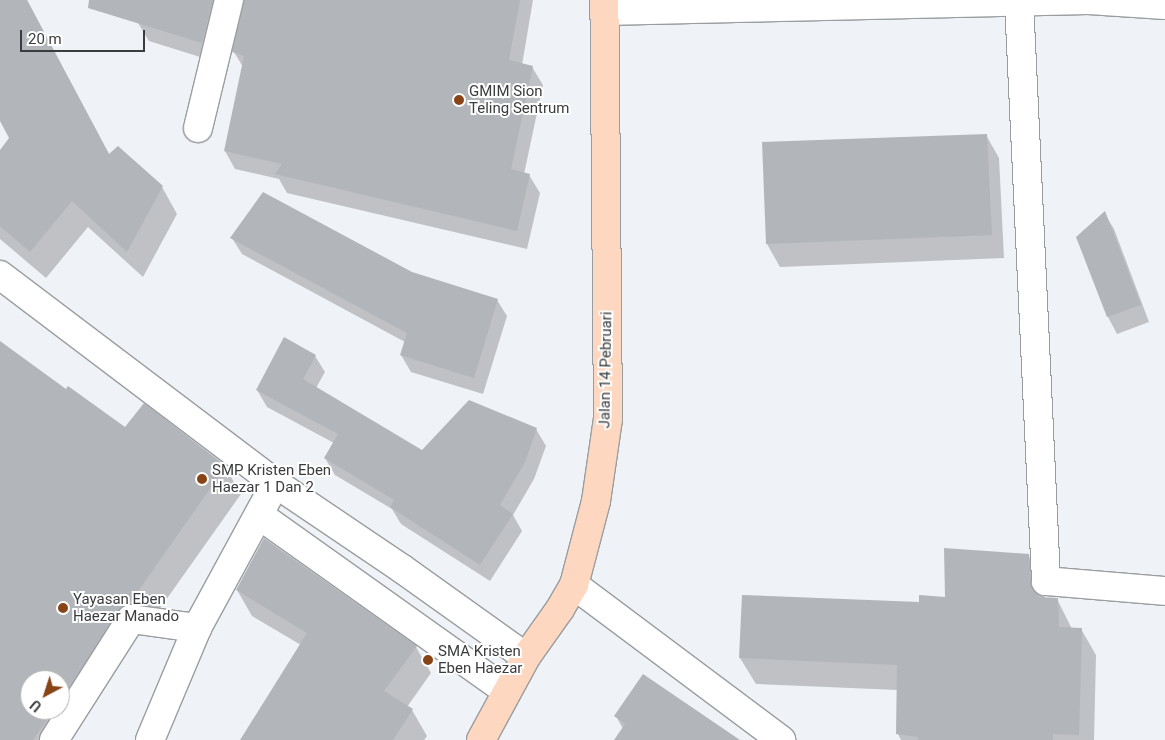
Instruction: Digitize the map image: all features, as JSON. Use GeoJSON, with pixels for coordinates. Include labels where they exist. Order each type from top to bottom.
{"type":"FeatureCollection","features":[{"type":"Feature","properties":{"kind":"main road","name":"Jalan 14 Pebruari"},"geometry":{"type":"LineString","coordinates":[[481,740],[526,658],[574,585],[596,501],[608,419],[604,6]]}},
{"type":"Feature","properties":{"kind":"street"},"geometry":{"type":"LineString","coordinates":[[198,128],[229,0]]}},
{"type":"Feature","properties":{"kind":"street"},"geometry":{"type":"LineString","coordinates":[[604,6],[1088,0],[1165,6]]}},
{"type":"Feature","properties":{"kind":"street"},"geometry":{"type":"LineString","coordinates":[[1020,1],[1046,581],[1165,591]]}},
{"type":"Feature","properties":{"kind":"street"},"geometry":{"type":"LineString","coordinates":[[0,275],[275,483],[401,568],[526,658]]}},
{"type":"Feature","properties":{"kind":"street"},"geometry":{"type":"LineString","coordinates":[[150,740],[197,628],[275,483]]}},
{"type":"Feature","properties":{"kind":"street"},"geometry":{"type":"LineString","coordinates":[[259,515],[507,691]]}},
{"type":"Feature","properties":{"kind":"street"},"geometry":{"type":"LineString","coordinates":[[574,585],[781,740]]}},
{"type":"Feature","properties":{"kind":"street"},"geometry":{"type":"LineString","coordinates":[[54,740],[131,619],[197,628]]}},
{"type":"Feature","properties":{"kind":"building"},"geometry":{"type":"Polygon","coordinates":[[[0,0],[27,0],[109,154],[118,146],[163,186],[127,252],[72,201],[30,252],[0,226],[0,150],[9,138],[0,121],[0,0]]]}},
{"type":"Feature","properties":{"kind":"building"},"geometry":{"type":"Polygon","coordinates":[[[89,0],[213,0],[202,43],[88,8],[89,0]]]}},
{"type":"Feature","properties":{"kind":"building"},"geometry":{"type":"Polygon","coordinates":[[[244,0],[520,0],[509,60],[533,66],[511,169],[530,174],[517,231],[275,174],[282,164],[224,151],[244,56],[232,52],[244,0]]]}},
{"type":"Feature","properties":{"kind":"building"},"geometry":{"type":"Polygon","coordinates":[[[987,134],[992,235],[766,244],[762,142],[987,134]]]}},
{"type":"Feature","properties":{"kind":"building"},"geometry":{"type":"Polygon","coordinates":[[[263,192],[412,272],[498,299],[474,378],[400,355],[407,333],[230,238],[263,192]]]}},
{"type":"Feature","properties":{"kind":"building"},"geometry":{"type":"Polygon","coordinates":[[[1105,211],[1141,305],[1107,317],[1076,237],[1105,211]]]}},
{"type":"Feature","properties":{"kind":"building"},"geometry":{"type":"Polygon","coordinates":[[[284,337],[316,355],[303,379],[422,450],[469,400],[537,428],[525,462],[500,505],[513,514],[480,565],[390,507],[394,500],[324,458],[338,434],[256,390],[284,337]]]}},
{"type":"Feature","properties":{"kind":"building","name":"Yayasan Eben Haezar Manado"},"geometry":{"type":"Polygon","coordinates":[[[0,341],[66,389],[68,386],[125,427],[144,403],[226,466],[129,604],[118,611],[70,685],[70,670],[20,670],[20,720],[47,720],[33,740],[0,740],[0,341]]]}},
{"type":"Feature","properties":{"kind":"building"},"geometry":{"type":"Polygon","coordinates":[[[264,538],[417,646],[384,691],[413,709],[393,740],[240,740],[307,633],[236,590],[264,538]]]}},
{"type":"Feature","properties":{"kind":"building"},"geometry":{"type":"Polygon","coordinates":[[[944,548],[1029,554],[1032,588],[1039,597],[1058,598],[1059,627],[1082,628],[1079,735],[1053,734],[1053,740],[918,740],[918,737],[896,734],[897,665],[739,658],[742,595],[919,602],[919,595],[945,597],[944,548]]]}},
{"type":"Feature","properties":{"kind":"building"},"geometry":{"type":"Polygon","coordinates":[[[643,674],[740,740],[614,740],[625,724],[614,716],[643,674]]]}},
{"type":"Feature","properties":{"kind":"place","name":"GMIM Sion Teling Sentrum"},"geometry":{"type":"Point","coordinates":[459,100]}},
{"type":"Feature","properties":{"kind":"place","name":"SMP Kristen Eben Haezar 1 Dan 2"},"geometry":{"type":"Point","coordinates":[202,479]}},
{"type":"Feature","properties":{"kind":"place","name":"Yayasan Eben Haezar Manado"},"geometry":{"type":"Point","coordinates":[63,608]}},
{"type":"Feature","properties":{"kind":"place","name":"SMA Kristen Eben Haezar"},"geometry":{"type":"Point","coordinates":[428,660]}}]}
